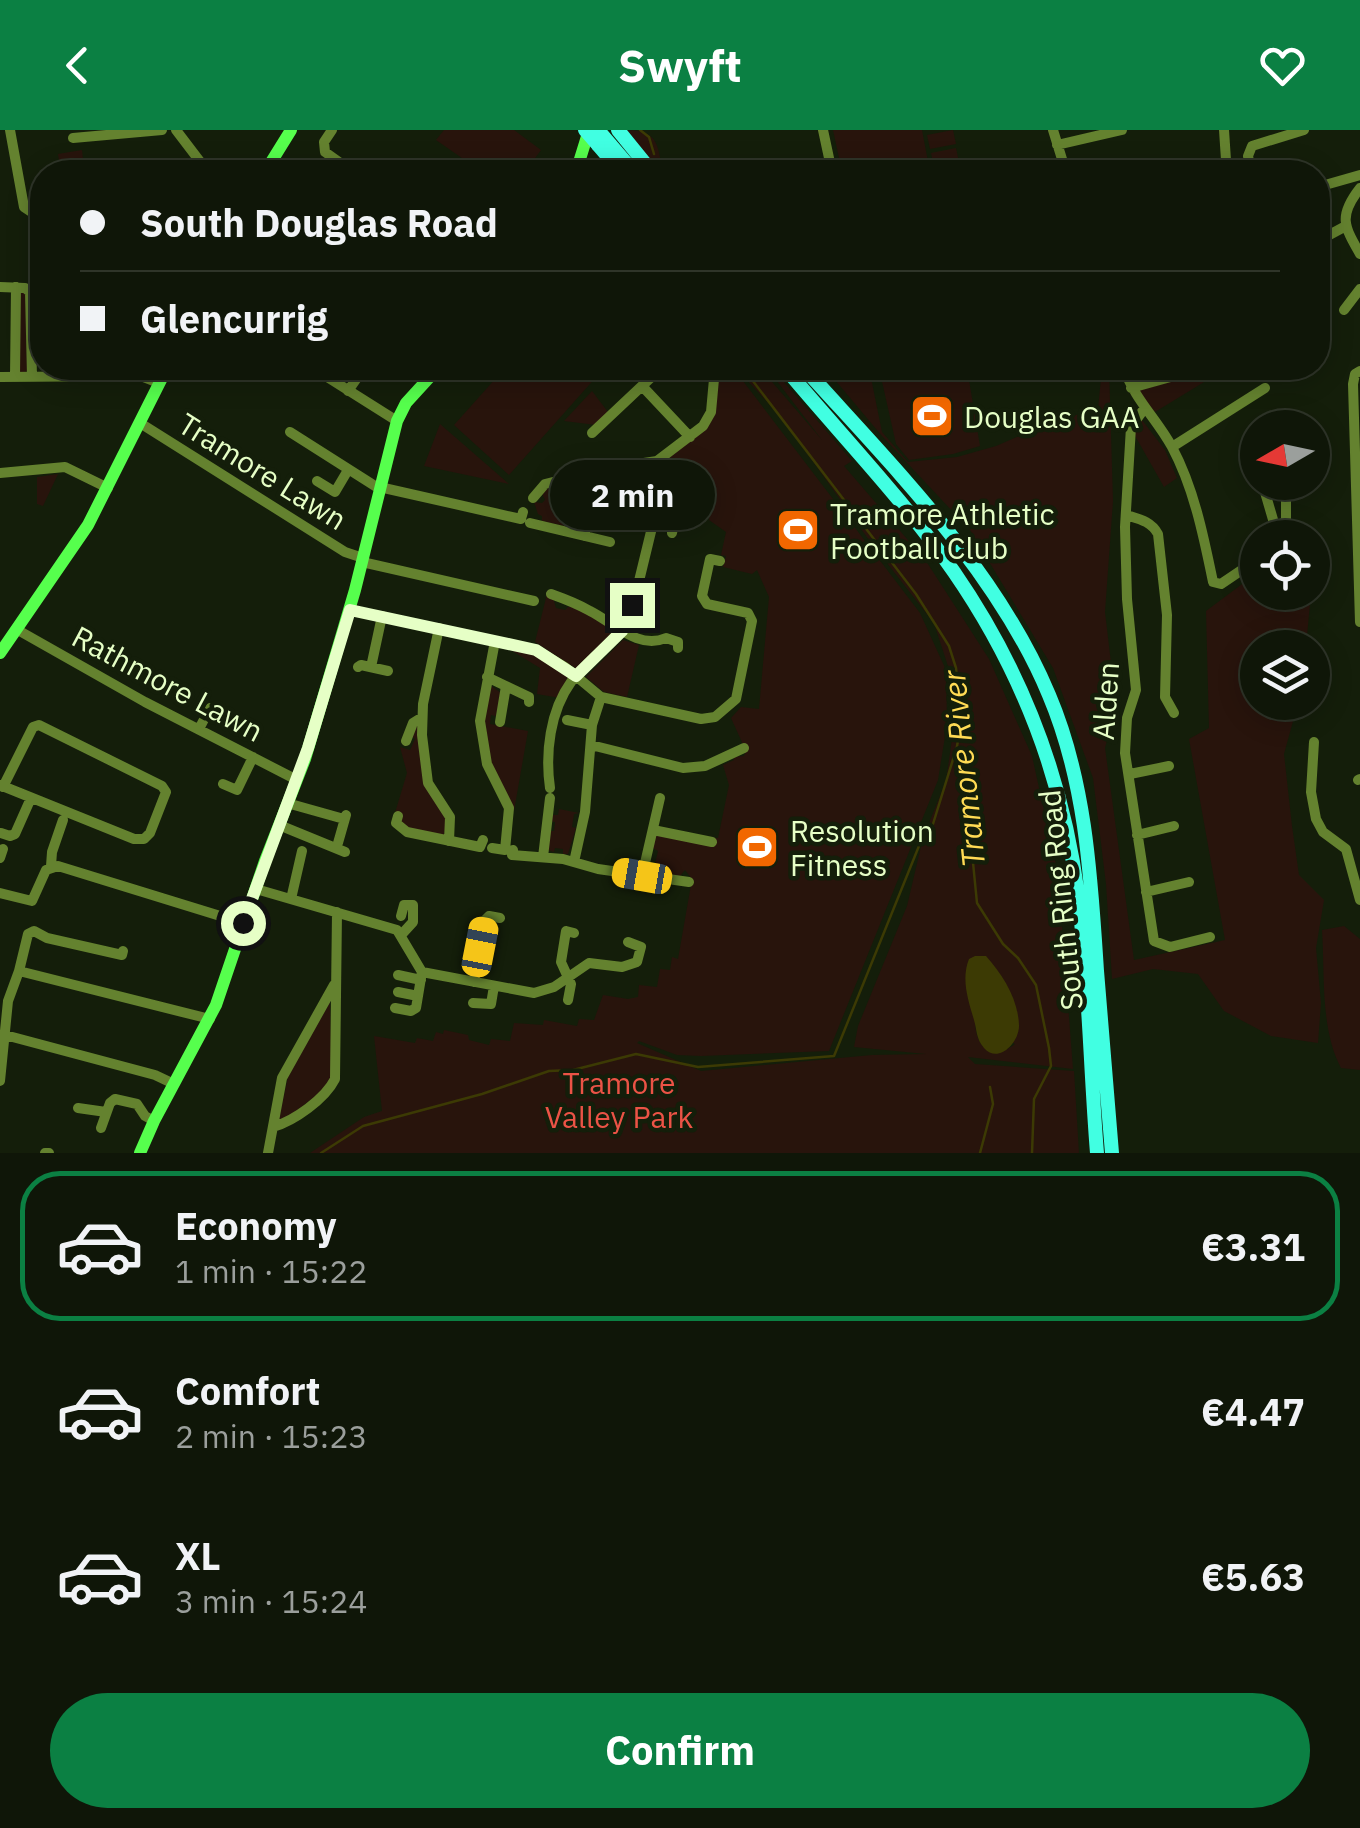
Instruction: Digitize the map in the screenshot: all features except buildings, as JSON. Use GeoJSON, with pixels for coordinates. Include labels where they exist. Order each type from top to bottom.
{"type":"FeatureCollection","features":[{"type":"Feature","properties":{"kind":"highway"},"geometry":{"type":"LineString","coordinates":[[618,130],[642,160]]}},
{"type":"Feature","properties":{"kind":"highway"},"geometry":{"type":"LineString","coordinates":[[594,134],[612,160]]}},
{"type":"Feature","properties":{"kind":"highway"},"geometry":{"type":"LineString","coordinates":[[594,134],[621,160]]}},
{"type":"Feature","properties":{"kind":"highway","name":"South Ring Road"},"geometry":{"type":"LineString","coordinates":[[792,380],[953,570],[999,645],[1032,714],[1056,784],[1078,896],[1096,1151]]}},
{"type":"Feature","properties":{"kind":"highway","name":"South Ring Road"},"geometry":{"type":"LineString","coordinates":[[816,380],[981,577],[1010,619],[1050,695],[1066,742],[1082,815],[1112,1153]]}},
{"type":"Feature","properties":{"kind":"main road"},"geometry":{"type":"LineString","coordinates":[[273,160],[290,130]]}},
{"type":"Feature","properties":{"kind":"main road"},"geometry":{"type":"LineString","coordinates":[[584,160],[594,134]]}},
{"type":"Feature","properties":{"kind":"main road"},"geometry":{"type":"LineString","coordinates":[[0,652],[88,525],[161,380]]}},
{"type":"Feature","properties":{"kind":"main road"},"geometry":{"type":"LineString","coordinates":[[140,1153],[210,1018],[296,780],[350,610],[398,421],[406,403],[427,380]]}},
{"type":"Feature","properties":{"kind":"street"},"geometry":{"type":"LineString","coordinates":[[10,130],[24,207],[30,211]]}},
{"type":"Feature","properties":{"kind":"street"},"geometry":{"type":"LineString","coordinates":[[72,138],[162,130]]}},
{"type":"Feature","properties":{"kind":"street"},"geometry":{"type":"LineString","coordinates":[[176,130],[199,160]]}},
{"type":"Feature","properties":{"kind":"street"},"geometry":{"type":"LineString","coordinates":[[332,130],[324,142],[325,152],[336,160]]}},
{"type":"Feature","properties":{"kind":"street"},"geometry":{"type":"LineString","coordinates":[[823,130],[829,160]]}},
{"type":"Feature","properties":{"kind":"street"},"geometry":{"type":"LineString","coordinates":[[1053,130],[1062,160]]}},
{"type":"Feature","properties":{"kind":"street"},"geometry":{"type":"LineString","coordinates":[[1057,145],[1122,130]]}},
{"type":"Feature","properties":{"kind":"street"},"geometry":{"type":"LineString","coordinates":[[1224,130],[1226,160]]}},
{"type":"Feature","properties":{"kind":"street"},"geometry":{"type":"LineString","coordinates":[[1249,160],[1252,146],[1304,130]]}},
{"type":"Feature","properties":{"kind":"street"},"geometry":{"type":"LineString","coordinates":[[1330,184],[1360,175]]}},
{"type":"Feature","properties":{"kind":"street"},"geometry":{"type":"LineString","coordinates":[[1360,188],[1346,214],[1344,227],[1360,254]]}},
{"type":"Feature","properties":{"kind":"street"},"geometry":{"type":"LineString","coordinates":[[1330,235],[1344,227]]}},
{"type":"Feature","properties":{"kind":"street"},"geometry":{"type":"LineString","coordinates":[[0,287],[25,288],[30,292]]}},
{"type":"Feature","properties":{"kind":"street"},"geometry":{"type":"LineString","coordinates":[[15,377],[16,288]]}},
{"type":"Feature","properties":{"kind":"street"},"geometry":{"type":"LineString","coordinates":[[1344,310],[1360,289]]}},
{"type":"Feature","properties":{"kind":"street"},"geometry":{"type":"LineString","coordinates":[[1358,372],[1360,622]]}},
{"type":"Feature","properties":{"kind":"street"},"geometry":{"type":"LineString","coordinates":[[0,377],[30,377]]}},
{"type":"Feature","properties":{"kind":"street"},"geometry":{"type":"LineString","coordinates":[[151,380],[159,383]]}},
{"type":"Feature","properties":{"kind":"street"},"geometry":{"type":"LineString","coordinates":[[332,380],[398,421]]}},
{"type":"Feature","properties":{"kind":"street"},"geometry":{"type":"LineString","coordinates":[[348,391],[356,380]]}},
{"type":"Feature","properties":{"kind":"street"},"geometry":{"type":"LineString","coordinates":[[592,433],[650,380]]}},
{"type":"Feature","properties":{"kind":"street"},"geometry":{"type":"LineString","coordinates":[[533,498],[553,482],[608,495],[617,492],[622,468],[629,463],[654,462],[709,418],[714,380]]}},
{"type":"Feature","properties":{"kind":"street"},"geometry":{"type":"LineString","coordinates":[[1128,380],[1172,447],[1217,583]]}},
{"type":"Feature","properties":{"kind":"street"},"geometry":{"type":"LineString","coordinates":[[1131,388],[1160,380]]}},
{"type":"Feature","properties":{"kind":"street"},"geometry":{"type":"LineString","coordinates":[[643,388],[690,437]]}},
{"type":"Feature","properties":{"kind":"street"},"geometry":{"type":"LineString","coordinates":[[1172,447],[1265,388]]}},
{"type":"Feature","properties":{"kind":"street","name":"Alden"},"geometry":{"type":"LineString","coordinates":[[1144,409],[1131,427],[1126,515],[1126,584],[1136,690],[1126,734],[1130,774],[1154,941],[1170,947],[1204,940]]}},
{"type":"Feature","properties":{"kind":"street","name":"Tramore Lawn"},"geometry":{"type":"LineString","coordinates":[[140,422],[362,560],[534,601]]}},
{"type":"Feature","properties":{"kind":"street"},"geometry":{"type":"LineString","coordinates":[[290,432],[305,446],[380,487],[521,519],[523,512]]}},
{"type":"Feature","properties":{"kind":"street"},"geometry":{"type":"LineString","coordinates":[[0,473],[64,467],[108,488]]}},
{"type":"Feature","properties":{"kind":"street"},"geometry":{"type":"LineString","coordinates":[[317,481],[334,492],[348,470]]}},
{"type":"Feature","properties":{"kind":"street"},"geometry":{"type":"LineString","coordinates":[[584,536],[595,492]]}},
{"type":"Feature","properties":{"kind":"street"},"geometry":{"type":"LineString","coordinates":[[543,858],[551,802],[548,758],[554,719],[576,676],[622,631],[630,618],[654,515],[674,524]]}},
{"type":"Feature","properties":{"kind":"street"},"geometry":{"type":"LineString","coordinates":[[1126,515],[1144,520],[1158,534],[1167,616],[1160,680],[1174,712]]}},
{"type":"Feature","properties":{"kind":"street"},"geometry":{"type":"LineString","coordinates":[[530,523],[610,542]]}},
{"type":"Feature","properties":{"kind":"street"},"geometry":{"type":"LineString","coordinates":[[350,610],[542,652],[601,697],[701,719],[715,716],[736,700],[752,621],[748,612],[707,604],[702,596],[710,560],[720,561]]}},
{"type":"Feature","properties":{"kind":"street"},"geometry":{"type":"LineString","coordinates":[[1212,595],[1217,583],[1240,570]]}},
{"type":"Feature","properties":{"kind":"street"},"geometry":{"type":"LineString","coordinates":[[551,594],[593,612],[639,640],[657,642],[666,638],[678,642],[678,648]]}},
{"type":"Feature","properties":{"kind":"street"},"geometry":{"type":"LineString","coordinates":[[371,667],[382,616]]}},
{"type":"Feature","properties":{"kind":"street"},"geometry":{"type":"LineString","coordinates":[[439,628],[422,718],[426,779],[450,815],[449,841]]}},
{"type":"Feature","properties":{"kind":"street","name":"Rathmore Lawn"},"geometry":{"type":"LineString","coordinates":[[16,630],[296,780]]}},
{"type":"Feature","properties":{"kind":"street"},"geometry":{"type":"LineString","coordinates":[[398,816],[396,823],[403,830],[505,850],[510,815],[505,796],[484,756],[480,712],[495,640]]}},
{"type":"Feature","properties":{"kind":"street"},"geometry":{"type":"LineString","coordinates":[[358,667],[388,671]]}},
{"type":"Feature","properties":{"kind":"street"},"geometry":{"type":"LineString","coordinates":[[486,677],[529,697],[529,702]]}},
{"type":"Feature","properties":{"kind":"street"},"geometry":{"type":"LineString","coordinates":[[500,722],[506,686]]}},
{"type":"Feature","properties":{"kind":"street"},"geometry":{"type":"LineString","coordinates":[[574,862],[585,812],[592,725],[601,697]]}},
{"type":"Feature","properties":{"kind":"street"},"geometry":{"type":"LineString","coordinates":[[199,730],[210,708]]}},
{"type":"Feature","properties":{"kind":"street"},"geometry":{"type":"LineString","coordinates":[[406,741],[413,723],[422,718]]}},
{"type":"Feature","properties":{"kind":"street"},"geometry":{"type":"LineString","coordinates":[[567,720],[592,725]]}},
{"type":"Feature","properties":{"kind":"street"},"geometry":{"type":"LineString","coordinates":[[39,725],[162,786],[166,792],[150,833],[141,840],[2,786],[33,727],[39,725]]}},
{"type":"Feature","properties":{"kind":"street"},"geometry":{"type":"LineString","coordinates":[[1314,742],[1311,792],[1316,819],[1324,832],[1346,849],[1360,900]]}},
{"type":"Feature","properties":{"kind":"street"},"geometry":{"type":"LineString","coordinates":[[591,745],[683,768],[705,766],[744,748]]}},
{"type":"Feature","properties":{"kind":"street"},"geometry":{"type":"LineString","coordinates":[[223,784],[238,789],[254,758]]}},
{"type":"Feature","properties":{"kind":"street"},"geometry":{"type":"LineString","coordinates":[[1130,774],[1162,765]]}},
{"type":"Feature","properties":{"kind":"street"},"geometry":{"type":"LineString","coordinates":[[1,833],[16,834],[30,798]]}},
{"type":"Feature","properties":{"kind":"street"},"geometry":{"type":"LineString","coordinates":[[642,876],[660,798]]}},
{"type":"Feature","properties":{"kind":"street"},"geometry":{"type":"LineString","coordinates":[[279,825],[341,847],[345,817],[288,803]]}},
{"type":"Feature","properties":{"kind":"street"},"geometry":{"type":"LineString","coordinates":[[0,893],[32,901],[44,872],[51,866],[63,820]]}},
{"type":"Feature","properties":{"kind":"street"},"geometry":{"type":"LineString","coordinates":[[1138,834],[1174,826]]}},
{"type":"Feature","properties":{"kind":"street"},"geometry":{"type":"LineString","coordinates":[[653,830],[712,842]]}},
{"type":"Feature","properties":{"kind":"street"},"geometry":{"type":"LineString","coordinates":[[1346,849],[1360,846]]}},
{"type":"Feature","properties":{"kind":"street"},"geometry":{"type":"LineString","coordinates":[[513,850],[512,856],[574,862],[689,882]]}},
{"type":"Feature","properties":{"kind":"street"},"geometry":{"type":"LineString","coordinates":[[292,899],[302,851]]}},
{"type":"Feature","properties":{"kind":"street"},"geometry":{"type":"LineString","coordinates":[[51,866],[243,923]]}},
{"type":"Feature","properties":{"kind":"street"},"geometry":{"type":"LineString","coordinates":[[1146,892],[1189,882]]}},
{"type":"Feature","properties":{"kind":"street"},"geometry":{"type":"LineString","coordinates":[[256,889],[371,921],[402,934],[421,976],[413,1010],[395,1008]]}},
{"type":"Feature","properties":{"kind":"street"},"geometry":{"type":"LineString","coordinates":[[401,916],[404,905],[414,905],[412,922],[402,934]]}},
{"type":"Feature","properties":{"kind":"street"},"geometry":{"type":"LineString","coordinates":[[273,1127],[288,1122],[334,1083],[337,912]]}},
{"type":"Feature","properties":{"kind":"street"},"geometry":{"type":"LineString","coordinates":[[474,982],[485,920],[489,916],[500,918]]}},
{"type":"Feature","properties":{"kind":"street"},"geometry":{"type":"LineString","coordinates":[[0,1081],[8,1001],[28,934],[38,931],[48,938],[122,955],[123,950]]}},
{"type":"Feature","properties":{"kind":"street"},"geometry":{"type":"LineString","coordinates":[[568,1000],[571,984],[561,959],[566,932],[574,933]]}},
{"type":"Feature","properties":{"kind":"street"},"geometry":{"type":"LineString","coordinates":[[398,975],[539,992],[589,963],[624,967],[638,962],[641,946],[628,942]]}},
{"type":"Feature","properties":{"kind":"street"},"geometry":{"type":"LineString","coordinates":[[19,971],[210,1018]]}},
{"type":"Feature","properties":{"kind":"street"},"geometry":{"type":"LineString","coordinates":[[268,1152],[282,1078],[335,984]]}},
{"type":"Feature","properties":{"kind":"street"},"geometry":{"type":"LineString","coordinates":[[473,1003],[491,1004],[494,986]]}},
{"type":"Feature","properties":{"kind":"street"},"geometry":{"type":"LineString","coordinates":[[398,992],[418,996]]}},
{"type":"Feature","properties":{"kind":"street"},"geometry":{"type":"LineString","coordinates":[[5,1035],[155,1075],[174,1084]]}},
{"type":"Feature","properties":{"kind":"street"},"geometry":{"type":"LineString","coordinates":[[100,1128],[111,1100],[137,1104],[154,1121]]}},
{"type":"Feature","properties":{"kind":"street"},"geometry":{"type":"LineString","coordinates":[[78,1108],[106,1112]]}},
{"type":"Feature","properties":{"kind":"green space"},"geometry":{"type":"Polygon","coordinates":[[[444,130],[514,130],[541,150],[534,160],[465,160],[436,140],[444,130]]]}},
{"type":"Feature","properties":{"kind":"green space"},"geometry":{"type":"Polygon","coordinates":[[[623,130],[643,132],[654,140],[660,160],[648,160],[623,130]]]}},
{"type":"Feature","properties":{"kind":"green space"},"geometry":{"type":"Polygon","coordinates":[[[833,130],[922,130],[928,160],[839,160],[833,130]]]}},
{"type":"Feature","properties":{"kind":"green space"},"geometry":{"type":"Polygon","coordinates":[[[953,130],[956,144],[930,149],[927,135],[953,130]]]}},
{"type":"Feature","properties":{"kind":"green space"},"geometry":{"type":"Polygon","coordinates":[[[956,148],[959,160],[932,160],[931,153],[956,148]]]}},
{"type":"Feature","properties":{"kind":"green space"},"geometry":{"type":"Polygon","coordinates":[[[82,150],[83,160],[59,160],[58,154],[82,150]]]}},
{"type":"Feature","properties":{"kind":"green space"},"geometry":{"type":"Polygon","coordinates":[[[20,292],[26,293],[27,371],[22,374],[19,371],[20,292]]]}},
{"type":"Feature","properties":{"kind":"green space"},"geometry":{"type":"Polygon","coordinates":[[[494,380],[593,380],[509,475],[454,425],[494,380]]]}},
{"type":"Feature","properties":{"kind":"green space","name":"Tramore Valley Park"},"geometry":{"type":"Polygon","coordinates":[[[717,380],[742,380],[920,613],[946,670],[947,724],[938,780],[829,1051],[677,1055],[637,1043],[701,1071],[872,1055],[926,1054],[854,1047],[858,1026],[907,906],[923,838],[946,781],[958,697],[934,623],[782,418],[747,380],[770,380],[822,440],[776,380],[782,380],[852,461],[844,466],[926,561],[989,659],[1032,756],[1058,874],[1073,1069],[968,1057],[975,1064],[1074,1071],[1079,1153],[310,1153],[364,1117],[382,1111],[374,1036],[415,1043],[417,1038],[433,1041],[436,1032],[443,1034],[444,1030],[489,1045],[491,1039],[510,1041],[514,1023],[543,1025],[544,1020],[577,1026],[579,1019],[594,1020],[603,995],[628,999],[638,997],[639,985],[657,987],[660,969],[670,970],[672,957],[678,959],[692,879],[685,870],[680,876],[650,870],[658,851],[653,848],[656,835],[718,838],[729,785],[723,765],[733,757],[744,756],[746,751],[731,718],[741,707],[759,709],[769,597],[757,570],[752,574],[723,567],[726,556],[721,555],[726,532],[709,520],[710,511],[656,505],[655,499],[624,492],[628,467],[668,458],[716,404],[717,380]],[[975,1022],[979,1039],[987,1050],[1007,1049],[1015,1044],[975,1022]]]}},
{"type":"Feature","properties":{"kind":"green space"},"geometry":{"type":"Polygon","coordinates":[[[835,380],[871,380],[882,432],[908,462],[957,457],[1098,409],[1101,380],[1109,380],[1113,501],[1105,612],[1116,705],[1105,748],[1134,960],[1225,940],[1189,739],[1209,728],[1206,611],[1240,586],[1240,610],[1309,610],[1308,630],[1240,630],[1240,720],[1293,720],[1284,754],[1299,875],[1324,900],[1316,948],[1321,1003],[1318,1043],[1271,1036],[1224,1011],[1198,974],[1153,969],[1112,979],[1093,778],[1053,668],[970,530],[882,436],[835,380]]]}},
{"type":"Feature","properties":{"kind":"green space","name":"Douglas GAA"},"geometry":{"type":"Polygon","coordinates":[[[882,380],[969,380],[980,446],[909,460],[896,444],[882,380]]]}},
{"type":"Feature","properties":{"kind":"green space"},"geometry":{"type":"Polygon","coordinates":[[[1176,380],[1207,380],[1155,412],[1140,390],[1176,380]]]}},
{"type":"Feature","properties":{"kind":"green space"},"geometry":{"type":"Polygon","coordinates":[[[592,391],[608,412],[596,425],[564,421],[592,391]]]}},
{"type":"Feature","properties":{"kind":"green space"},"geometry":{"type":"Polygon","coordinates":[[[1142,420],[1165,450],[1177,478],[1164,487],[1134,434],[1142,420]]]}},
{"type":"Feature","properties":{"kind":"green space"},"geometry":{"type":"Polygon","coordinates":[[[440,424],[509,484],[424,466],[440,424]]]}},
{"type":"Feature","properties":{"kind":"green space"},"geometry":{"type":"Polygon","coordinates":[[[58,474],[43,506],[37,504],[37,477],[58,474]]]}},
{"type":"Feature","properties":{"kind":"green space"},"geometry":{"type":"Polygon","coordinates":[[[553,485],[590,494],[583,530],[542,521],[534,502],[542,503],[542,493],[553,485]]]}},
{"type":"Feature","properties":{"kind":"green space"},"geometry":{"type":"Polygon","coordinates":[[[548,590],[556,608],[577,607],[615,632],[577,669],[535,642],[548,590]]]}},
{"type":"Feature","properties":{"kind":"green space"},"geometry":{"type":"Polygon","coordinates":[[[623,640],[639,645],[627,697],[604,692],[586,677],[623,640]]]}},
{"type":"Feature","properties":{"kind":"green space"},"geometry":{"type":"Polygon","coordinates":[[[509,649],[540,657],[568,675],[560,698],[537,694],[540,668],[509,649]]]}},
{"type":"Feature","properties":{"kind":"green space"},"geometry":{"type":"Polygon","coordinates":[[[490,685],[501,693],[490,724],[528,731],[514,811],[492,768],[483,727],[490,685]]]}},
{"type":"Feature","properties":{"kind":"green space"},"geometry":{"type":"Polygon","coordinates":[[[418,725],[423,774],[447,817],[444,836],[404,828],[395,813],[407,773],[400,747],[410,750],[415,739],[411,735],[418,725]]]}},
{"type":"Feature","properties":{"kind":"green space"},"geometry":{"type":"Polygon","coordinates":[[[559,809],[579,813],[574,814],[572,827],[576,828],[568,854],[563,854],[563,849],[548,850],[555,822],[550,821],[559,809]]]}},
{"type":"Feature","properties":{"kind":"green space"},"geometry":{"type":"Polygon","coordinates":[[[1344,926],[1360,939],[1360,1070],[1341,1068],[1327,1019],[1322,930],[1344,926]]]}},
{"type":"Feature","properties":{"kind":"green space"},"geometry":{"type":"Polygon","coordinates":[[[330,1002],[332,1079],[328,1087],[281,1122],[288,1077],[330,1002]]]}},
{"type":"Feature","properties":{"kind":"shaded area"},"geometry":{"type":"Polygon","coordinates":[[[986,956],[992,963],[1016,1006],[1018,1031],[1008,1049],[996,1054],[981,1045],[968,997],[967,967],[969,959],[986,956]]]}},
{"type":"Feature","properties":{"kind":"waterway","name":"Tramore River"},"geometry":{"type":"LineString","coordinates":[[640,130],[649,137],[654,154]]}},
{"type":"Feature","properties":{"kind":"waterway","name":"Tramore River"},"geometry":{"type":"LineString","coordinates":[[752,380],[916,594],[949,646],[956,668],[960,708],[956,752],[968,812],[977,903],[1036,985],[1049,1048],[1051,1066],[1034,1099],[1032,1153]]}},
{"type":"Feature","properties":{"kind":"waterway"},"geometry":{"type":"LineString","coordinates":[[321,1153],[363,1126],[482,1094],[549,1071],[573,1070],[636,1054],[698,1067],[834,1056],[921,841],[933,824],[955,753]]}},
{"type":"Feature","properties":{"kind":"waterway"},"geometry":{"type":"LineString","coordinates":[[980,1153],[993,1104],[990,1087]]}},
{"type":"Feature","properties":{"kind":"place","name":"Douglas GAA"},"geometry":{"type":"Point","coordinates":[932,416]}},
{"type":"Feature","properties":{"kind":"place","name":"Tramore Athletic Football Club"},"geometry":{"type":"Point","coordinates":[798,530]}},
{"type":"Feature","properties":{"kind":"place","name":"Resolution Fitness"},"geometry":{"type":"Point","coordinates":[757,847]}},
{"type":"Feature","properties":{"kind":"route"},"geometry":{"type":"LineString","coordinates":[[243,923],[308,748],[350,610],[536,650],[576,676],[622,631],[632,605]]}}]}
